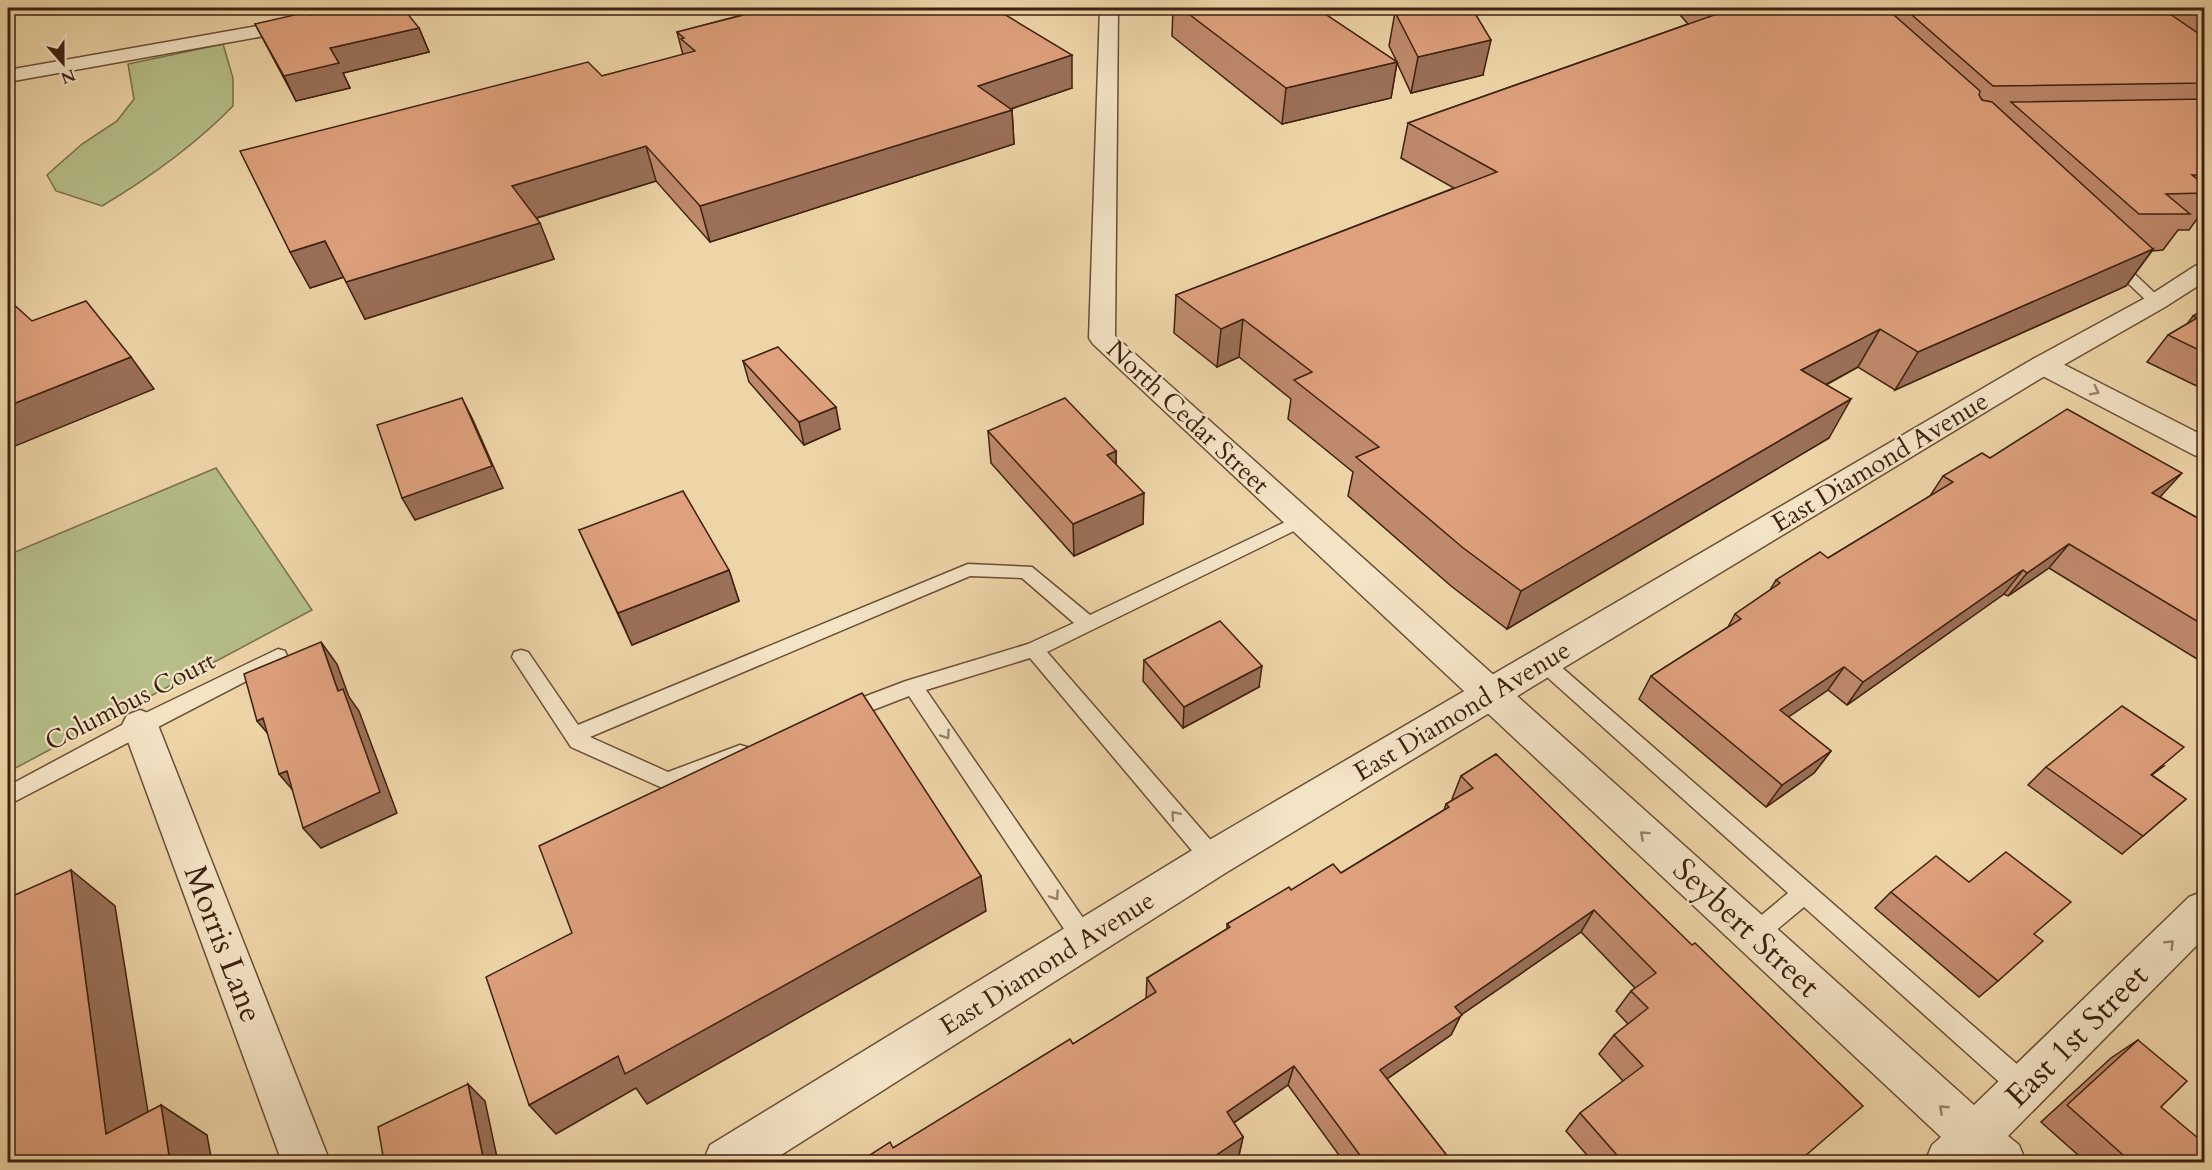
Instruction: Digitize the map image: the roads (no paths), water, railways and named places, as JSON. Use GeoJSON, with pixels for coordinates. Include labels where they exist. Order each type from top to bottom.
{"type":"FeatureCollection","features":[{"type":"Feature","properties":{"kind":"street"},"geometry":{"type":"LineString","coordinates":[[8,76],[387,8]]}},
{"type":"Feature","properties":{"kind":"street","name":"North Cedar Street"},"geometry":{"type":"LineString","coordinates":[[1109,8],[1102,338],[1491,694]]}},
{"type":"Feature","properties":{"kind":"street","name":"East Diamond Avenue"},"geometry":{"type":"LineString","coordinates":[[727,1162],[1213,860],[2043,365],[2156,302],[2205,271]]}},
{"type":"Feature","properties":{"kind":"street"},"geometry":{"type":"LineString","coordinates":[[2043,365],[2205,448]]}},
{"type":"Feature","properties":{"kind":"street","name":"Seybert Street"},"geometry":{"type":"LineString","coordinates":[[1491,694],[1754,935],[1975,1154]]}},
{"type":"Feature","properties":{"kind":"street","name":"Morris Lane"},"geometry":{"type":"LineString","coordinates":[[140,725],[306,1162]]}},
{"type":"Feature","properties":{"kind":"street","name":"East 1st Street"},"geometry":{"type":"LineString","coordinates":[[1975,1154],[2025,1088],[2205,910]]}},
{"type":"Feature","properties":{"kind":"lane"},"geometry":{"type":"LineString","coordinates":[[2106,255],[2156,302]]}},
{"type":"Feature","properties":{"kind":"lane"},"geometry":{"type":"LineString","coordinates":[[824,721],[913,686],[1034,650],[1300,521]]}},
{"type":"Feature","properties":{"kind":"lane"},"geometry":{"type":"LineString","coordinates":[[574,735],[968,570],[1026,572],[1088,624]]}},
{"type":"Feature","properties":{"kind":"lane"},"geometry":{"type":"LineString","coordinates":[[1034,650],[1213,860]]}},
{"type":"Feature","properties":{"kind":"lane","name":"Columbus Court"},"geometry":{"type":"LineString","coordinates":[[8,796],[140,725],[278,656]]}},
{"type":"Feature","properties":{"kind":"lane"},"geometry":{"type":"LineString","coordinates":[[521,657],[578,741],[667,781],[757,747]]}},
{"type":"Feature","properties":{"kind":"lane"},"geometry":{"type":"LineString","coordinates":[[1544,663],[2025,1088]]}},
{"type":"Feature","properties":{"kind":"lane"},"geometry":{"type":"LineString","coordinates":[[913,686],[1084,939]]}},
{"type":"Feature","properties":{"kind":"lane"},"geometry":{"type":"LineString","coordinates":[[1754,935],[1805,893]]}}]}
